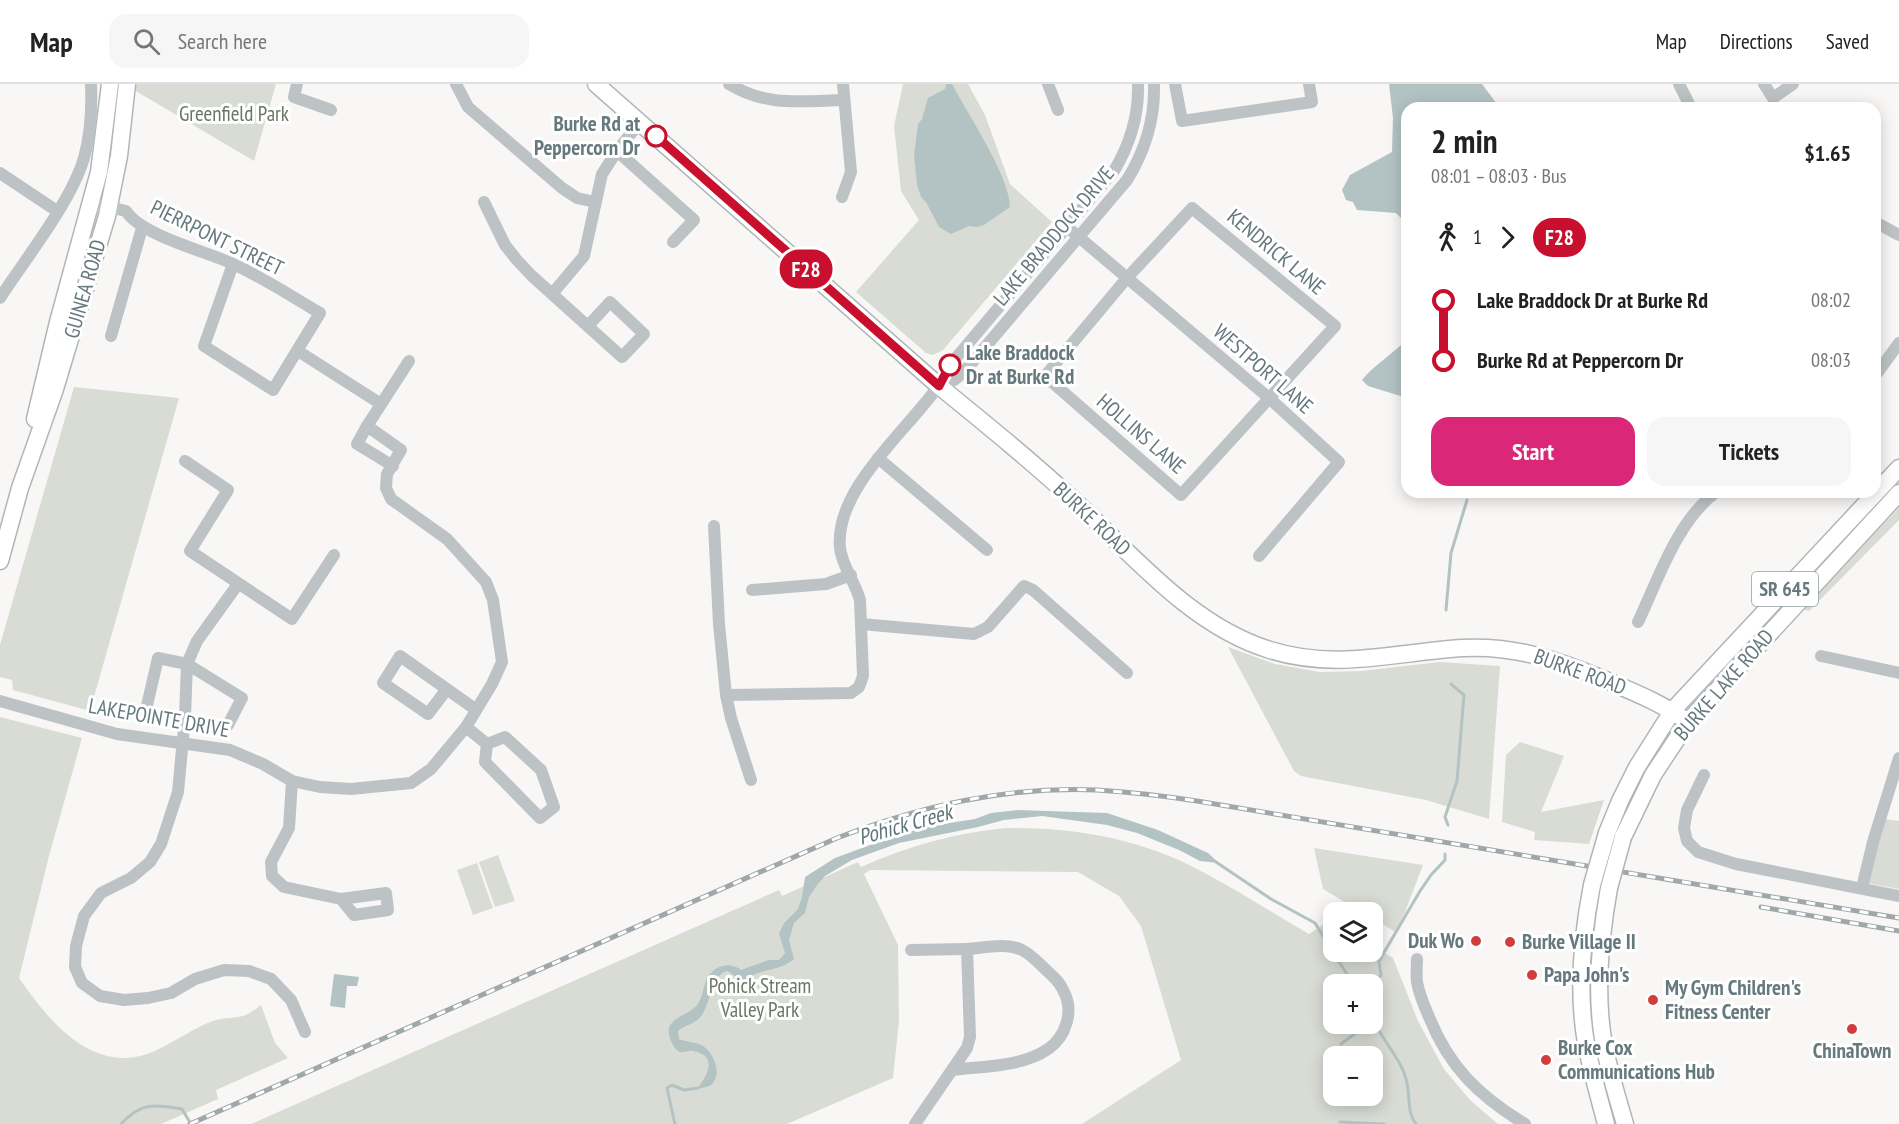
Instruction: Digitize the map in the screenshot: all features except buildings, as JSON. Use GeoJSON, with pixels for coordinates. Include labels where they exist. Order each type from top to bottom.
{"type":"FeatureCollection","features":[{"type":"Feature","properties":{"kind":"main road","name":"GUINEA ROAD"},"geometry":{"type":"LineString","coordinates":[[20,488],[58,322],[91,206],[102,153],[110,84]]}},
{"type":"Feature","properties":{"kind":"main road","name":"GUINEA ROAD"},"geometry":{"type":"LineString","coordinates":[[0,561],[20,488],[55,389],[108,212],[119,156],[127,84]]}},
{"type":"Feature","properties":{"kind":"main road","name":"BURKE ROAD"},"geometry":{"type":"LineString","coordinates":[[596,84],[939,386],[989,426],[1079,505],[1188,606],[1213,624],[1245,641],[1289,656],[1331,661],[1365,660],[1464,648],[1515,650],[1559,661],[1653,700],[1688,722]]}},
{"type":"Feature","properties":{"kind":"main road","name":"BURKE LAKE ROAD"},"geometry":{"type":"LineString","coordinates":[[1881,487],[1899,468]]}},
{"type":"Feature","properties":{"kind":"main road","name":"BURKE LAKE ROAD"},"geometry":{"type":"LineString","coordinates":[[1615,835],[1688,722],[1899,493]]}},
{"type":"Feature","properties":{"kind":"main road","name":"BURKE LAKE ROAD"},"geometry":{"type":"LineString","coordinates":[[1606,1124],[1590,1066],[1583,1017],[1583,943],[1615,835],[1620,801],[1636,767],[1672,710],[1871,498]]}},
{"type":"Feature","properties":{"kind":"main road","name":"BURKE LAKE ROAD"},"geometry":{"type":"LineString","coordinates":[[1601,887],[1600,1014],[1608,1063],[1625,1124]]}},
{"type":"Feature","properties":{"kind":"street"},"geometry":{"type":"LineString","coordinates":[[0,298],[57,211],[83,160],[90,125],[91,84]]}},
{"type":"Feature","properties":{"kind":"street"},"geometry":{"type":"LineString","coordinates":[[297,84],[294,97],[331,110]]}},
{"type":"Feature","properties":{"kind":"street"},"geometry":{"type":"LineString","coordinates":[[456,84],[468,107],[562,188],[577,198],[595,202]]}},
{"type":"Feature","properties":{"kind":"street"},"geometry":{"type":"LineString","coordinates":[[729,84],[755,97],[771,101],[844,99]]}},
{"type":"Feature","properties":{"kind":"street"},"geometry":{"type":"LineString","coordinates":[[842,197],[851,172],[843,84]]}},
{"type":"Feature","properties":{"kind":"street"},"geometry":{"type":"LineString","coordinates":[[1048,84],[1058,110]]}},
{"type":"Feature","properties":{"kind":"street","name":"LAKE BRADDOCK DRIVE"},"geometry":{"type":"LineString","coordinates":[[726,695],[851,693],[859,687],[863,676],[860,600],[840,551],[842,522],[861,481],[878,458],[939,386],[950,365],[1108,178],[1123,157],[1134,127],[1138,84]]}},
{"type":"Feature","properties":{"kind":"street","name":"LAKE BRADDOCK DRIVE"},"geometry":{"type":"LineString","coordinates":[[939,386],[954,380],[964,372],[1115,196],[1137,164],[1149,131],[1154,84]]}},
{"type":"Feature","properties":{"kind":"street"},"geometry":{"type":"LineString","coordinates":[[1175,84],[1182,122],[1312,102],[1309,84]]}},
{"type":"Feature","properties":{"kind":"street"},"geometry":{"type":"LineString","coordinates":[[1679,84],[1688,102]]}},
{"type":"Feature","properties":{"kind":"street"},"geometry":{"type":"LineString","coordinates":[[1764,84],[1773,98],[1793,84]]}},
{"type":"Feature","properties":{"kind":"street"},"geometry":{"type":"LineString","coordinates":[[552,294],[584,256],[602,174],[616,151],[640,122]]}},
{"type":"Feature","properties":{"kind":"street"},"geometry":{"type":"LineString","coordinates":[[616,151],[694,220],[673,242]]}},
{"type":"Feature","properties":{"kind":"street"},"geometry":{"type":"LineString","coordinates":[[0,173],[57,211]]}},
{"type":"Feature","properties":{"kind":"street"},"geometry":{"type":"LineString","coordinates":[[484,202],[505,245],[532,276],[622,357],[644,334],[610,302],[588,326]]}},
{"type":"Feature","properties":{"kind":"street","name":"PIERRPONT STREET"},"geometry":{"type":"LineString","coordinates":[[91,206],[122,220],[129,217],[142,228],[233,264],[320,312],[298,351]]}},
{"type":"Feature","properties":{"kind":"street","name":"KENDRICK LANE"},"geometry":{"type":"LineString","coordinates":[[1126,279],[1192,208],[1335,326],[1269,399]]}},
{"type":"Feature","properties":{"kind":"street"},"geometry":{"type":"LineString","coordinates":[[1881,225],[1899,235]]}},
{"type":"Feature","properties":{"kind":"street","name":"WESTPORT LANE"},"geometry":{"type":"LineString","coordinates":[[1067,227],[1269,399],[1339,462],[1259,556]]}},
{"type":"Feature","properties":{"kind":"street"},"geometry":{"type":"LineString","coordinates":[[111,336],[142,228]]}},
{"type":"Feature","properties":{"kind":"street"},"geometry":{"type":"LineString","coordinates":[[233,264],[204,346],[273,390],[298,351],[381,404]]}},
{"type":"Feature","properties":{"kind":"street","name":"HOLLINS LANE"},"geometry":{"type":"LineString","coordinates":[[1126,279],[1045,376],[1181,495],[1269,399]]}},
{"type":"Feature","properties":{"kind":"street"},"geometry":{"type":"LineString","coordinates":[[1881,368],[1899,343]]}},
{"type":"Feature","properties":{"kind":"street"},"geometry":{"type":"LineString","coordinates":[[367,426],[401,450],[393,466],[357,444],[367,426],[409,361]]}},
{"type":"Feature","properties":{"kind":"street"},"geometry":{"type":"LineString","coordinates":[[878,458],[987,550]]}},
{"type":"Feature","properties":{"kind":"street"},"geometry":{"type":"LineString","coordinates":[[185,461],[228,489],[190,551],[292,619],[334,555]]}},
{"type":"Feature","properties":{"kind":"street","name":"LAKEPOINTE DRIVE"},"geometry":{"type":"LineString","coordinates":[[0,701],[117,734],[230,750],[264,764],[291,781],[320,787],[351,789],[411,783],[431,769],[465,727],[492,684],[502,662],[494,600],[486,582],[447,539],[391,499],[386,488],[387,474],[393,466]]}},
{"type":"Feature","properties":{"kind":"street"},"geometry":{"type":"LineString","coordinates":[[1638,622],[1685,525],[1709,498]]}},
{"type":"Feature","properties":{"kind":"street"},"geometry":{"type":"LineString","coordinates":[[714,526],[719,624],[726,695],[731,718],[752,780]]}},
{"type":"Feature","properties":{"kind":"street"},"geometry":{"type":"LineString","coordinates":[[752,590],[826,584],[851,575]]}},
{"type":"Feature","properties":{"kind":"street"},"geometry":{"type":"LineString","coordinates":[[238,584],[197,640],[187,664],[178,792],[161,844],[150,862],[131,878],[101,893],[84,916],[76,946],[75,967],[82,983],[100,996],[124,1000],[171,993],[195,979],[224,970],[249,971],[271,979],[291,1000],[305,1032]]}},
{"type":"Feature","properties":{"kind":"street"},"geometry":{"type":"LineString","coordinates":[[861,624],[974,634],[988,627],[1024,586],[1033,590],[1127,673]]}},
{"type":"Feature","properties":{"kind":"street"},"geometry":{"type":"LineString","coordinates":[[447,689],[428,714],[383,683],[400,656],[447,689],[475,709]]}},
{"type":"Feature","properties":{"kind":"street"},"geometry":{"type":"LineString","coordinates":[[1821,656],[1899,673]]}},
{"type":"Feature","properties":{"kind":"street"},"geometry":{"type":"LineString","coordinates":[[145,714],[158,658],[187,664],[242,698],[228,725]]}},
{"type":"Feature","properties":{"kind":"street"},"geometry":{"type":"LineString","coordinates":[[465,727],[487,744]]}},
{"type":"Feature","properties":{"kind":"street"},"geometry":{"type":"LineString","coordinates":[[505,737],[541,770],[554,807],[540,818],[485,762],[487,744],[505,737]]}},
{"type":"Feature","properties":{"kind":"street"},"geometry":{"type":"LineString","coordinates":[[1862,888],[1873,842],[1899,758]]}},
{"type":"Feature","properties":{"kind":"street"},"geometry":{"type":"LineString","coordinates":[[1704,775],[1685,820],[1684,834],[1687,841],[1704,855],[1899,896]]}},
{"type":"Feature","properties":{"kind":"street"},"geometry":{"type":"LineString","coordinates":[[291,781],[289,828],[271,862],[272,876],[284,887],[341,899]]}},
{"type":"Feature","properties":{"kind":"street"},"geometry":{"type":"LineString","coordinates":[[911,950],[1012,946],[1032,956],[1058,981],[1065,993],[1069,1008],[1067,1022],[1060,1038],[1042,1052],[1022,1060],[954,1070]]}},
{"type":"Feature","properties":{"kind":"street"},"geometry":{"type":"LineString","coordinates":[[915,1124],[967,1048],[970,1037],[967,949]]}},
{"type":"Feature","properties":{"kind":"street"},"geometry":{"type":"LineString","coordinates":[[1417,959],[1417,981],[1420,994],[1445,1050],[1460,1071],[1483,1095],[1525,1124]]}},
{"type":"Feature","properties":{"kind":"green space","name":"Greenfield Park"},"geometry":{"type":"Polygon","coordinates":[[[135,84],[276,84],[254,161],[134,90],[135,84]]]}},
{"type":"Feature","properties":{"kind":"green space"},"geometry":{"type":"Polygon","coordinates":[[[903,84],[968,84],[985,115],[1010,184],[1052,222],[943,350],[933,355],[926,353],[856,292],[919,220],[901,191],[894,126],[903,84]]]}},
{"type":"Feature","properties":{"kind":"green space"},"geometry":{"type":"Polygon","coordinates":[[[74,387],[179,398],[90,711],[13,690],[12,680],[0,677],[0,645],[74,387]]]}},
{"type":"Feature","properties":{"kind":"green space"},"geometry":{"type":"Polygon","coordinates":[[[1899,508],[1899,520],[1809,611],[1802,609],[1899,508]]]}},
{"type":"Feature","properties":{"kind":"green space"},"geometry":{"type":"Polygon","coordinates":[[[1228,647],[1275,664],[1320,672],[1361,671],[1440,662],[1500,666],[1489,819],[1426,800],[1301,776],[1294,771],[1228,647]]]}},
{"type":"Feature","properties":{"kind":"green space"},"geometry":{"type":"Polygon","coordinates":[[[0,717],[82,738],[49,856],[19,978],[42,1009],[71,1038],[87,1048],[105,1055],[124,1058],[152,1052],[210,1022],[246,1015],[261,1005],[275,1043],[288,1058],[216,1090],[218,1099],[161,1124],[0,1124],[0,717]]]}},
{"type":"Feature","properties":{"kind":"green space"},"geometry":{"type":"Polygon","coordinates":[[[1520,742],[1564,756],[1541,812],[1604,800],[1589,844],[1534,840],[1535,832],[1502,822],[1506,755],[1520,742]]]}},
{"type":"Feature","properties":{"kind":"green space"},"geometry":{"type":"Polygon","coordinates":[[[1885,819],[1899,821],[1899,889],[1866,883],[1885,819]]]}},
{"type":"Feature","properties":{"kind":"green space","name":"Pohick Stream Valley Park"},"geometry":{"type":"Polygon","coordinates":[[[1006,828],[1051,829],[1117,839],[1139,845],[1197,869],[1309,934],[1323,925],[1323,962],[1383,962],[1383,952],[1393,958],[1418,1021],[1444,1069],[1470,1100],[1498,1124],[1082,1124],[1181,1060],[1141,926],[1119,896],[1078,872],[870,870],[864,874],[898,945],[899,1021],[893,1078],[787,1124],[251,1124],[779,890],[782,896],[858,862],[861,867],[896,853],[968,833],[1006,828]]]}},
{"type":"Feature","properties":{"kind":"green space"},"geometry":{"type":"Polygon","coordinates":[[[1314,848],[1423,865],[1397,933],[1383,924],[1383,902],[1345,902],[1323,889],[1314,848]]]}},
{"type":"Feature","properties":{"kind":"green space"},"geometry":{"type":"Polygon","coordinates":[[[498,855],[515,901],[495,907],[479,862],[498,855]]]}},
{"type":"Feature","properties":{"kind":"green space"},"geometry":{"type":"Polygon","coordinates":[[[477,863],[493,908],[473,915],[457,870],[477,863]]]}},
{"type":"Feature","properties":{"kind":"shaded area"},"geometry":{"type":"Polygon","coordinates":[[[946,84],[952,84],[996,162],[1008,194],[1010,207],[984,225],[969,226],[951,234],[939,227],[921,197],[917,185],[914,155],[918,124],[922,119],[928,98],[945,89],[946,84]]]}},
{"type":"Feature","properties":{"kind":"shaded area"},"geometry":{"type":"Polygon","coordinates":[[[1389,84],[1482,84],[1496,102],[1401,102],[1401,218],[1396,213],[1357,210],[1353,202],[1346,200],[1342,190],[1350,175],[1392,152],[1393,118],[1389,84]]]}},
{"type":"Feature","properties":{"kind":"shaded area"},"geometry":{"type":"Polygon","coordinates":[[[1401,344],[1401,396],[1368,386],[1362,380],[1401,344]]]}},
{"type":"Feature","properties":{"kind":"shaded area"},"geometry":{"type":"Polygon","coordinates":[[[1018,810],[1107,813],[1158,830],[1208,853],[1219,863],[1200,861],[1137,833],[1107,825],[1042,816],[1004,820],[899,843],[852,860],[825,876],[809,897],[805,913],[794,923],[789,940],[794,959],[756,974],[746,982],[728,971],[723,973],[715,982],[702,1015],[678,1031],[679,1039],[707,1049],[716,1064],[715,1081],[710,1086],[697,1089],[707,1073],[706,1057],[691,1051],[677,1051],[670,1038],[671,1024],[697,1005],[709,976],[715,969],[730,965],[741,970],[769,960],[779,960],[785,953],[779,934],[784,923],[798,909],[805,877],[835,858],[900,834],[975,819],[991,813],[1018,810]]]}},
{"type":"Feature","properties":{"kind":"shaded area"},"geometry":{"type":"Polygon","coordinates":[[[334,974],[359,977],[357,986],[347,986],[345,1008],[330,1006],[334,974]]]}},
{"type":"Feature","properties":{"kind":"waterway"},"geometry":{"type":"LineString","coordinates":[[1446,610],[1451,553],[1467,500]]}},
{"type":"Feature","properties":{"kind":"waterway"},"geometry":{"type":"LineString","coordinates":[[1448,825],[1445,817],[1457,781],[1464,695],[1451,684]]}},
{"type":"Feature","properties":{"kind":"waterway"},"geometry":{"type":"LineString","coordinates":[[1381,974],[1379,961],[1420,891],[1445,860],[1445,854]]}},
{"type":"Feature","properties":{"kind":"waterway","name":"Pohick Creek"},"geometry":{"type":"LineString","coordinates":[[1216,862],[1271,899],[1315,923],[1347,974]]}},
{"type":"Feature","properties":{"kind":"waterway"},"geometry":{"type":"LineString","coordinates":[[1341,1044],[1355,1034]]}},
{"type":"Feature","properties":{"kind":"waterway","name":"Pohick Creek"},"geometry":{"type":"LineString","coordinates":[[1381,1034],[1401,1065],[1408,1088],[1410,1110],[1416,1124]]}},
{"type":"Feature","properties":{"kind":"waterway","name":"Pohick Creek"},"geometry":{"type":"LineString","coordinates":[[675,1124],[667,1088],[672,1085],[684,1090],[698,1088]]}},
{"type":"Feature","properties":{"kind":"waterway"},"geometry":{"type":"LineString","coordinates":[[121,1124],[135,1112],[149,1106],[182,1109],[191,1124]]}},
{"type":"Feature","properties":{"kind":"waterway"},"geometry":{"type":"LineString","coordinates":[[1340,1122],[1384,1124]]}},
{"type":"Feature","properties":{"kind":"railway"},"geometry":{"type":"LineString","coordinates":[[190,1124],[837,838],[900,816],[964,800],[1030,791],[1097,790],[1172,797],[1899,918]]}},
{"type":"Feature","properties":{"kind":"railway"},"geometry":{"type":"LineString","coordinates":[[1761,907],[1899,931]]}},
{"type":"Feature","properties":{"kind":"bus line","name":"F28"},"geometry":{"type":"LineString","coordinates":[[656,136],[939,386],[950,365]]}},
{"type":"Feature","properties":{"kind":"place","name":"Burke Rd at Peppercorn Dr"},"geometry":{"type":"Point","coordinates":[656,136]}},
{"type":"Feature","properties":{"kind":"place","name":"Lake Braddock Dr at Burke Rd"},"geometry":{"type":"Point","coordinates":[950,365]}},
{"type":"Feature","properties":{"kind":"place","name":"Duk Wo"},"geometry":{"type":"Point","coordinates":[1476,941]}},
{"type":"Feature","properties":{"kind":"place","name":"Burke Village II"},"geometry":{"type":"Point","coordinates":[1510,942]}},
{"type":"Feature","properties":{"kind":"place","name":"Papa John's"},"geometry":{"type":"Point","coordinates":[1532,975]}},
{"type":"Feature","properties":{"kind":"place","name":"My Gym Children's Fitness Center"},"geometry":{"type":"Point","coordinates":[1653,1000]}},
{"type":"Feature","properties":{"kind":"place","name":"ChinaTown"},"geometry":{"type":"Point","coordinates":[1852,1029]}},
{"type":"Feature","properties":{"kind":"place","name":"Burke Cox Communications Hub"},"geometry":{"type":"Point","coordinates":[1546,1060]}}]}
